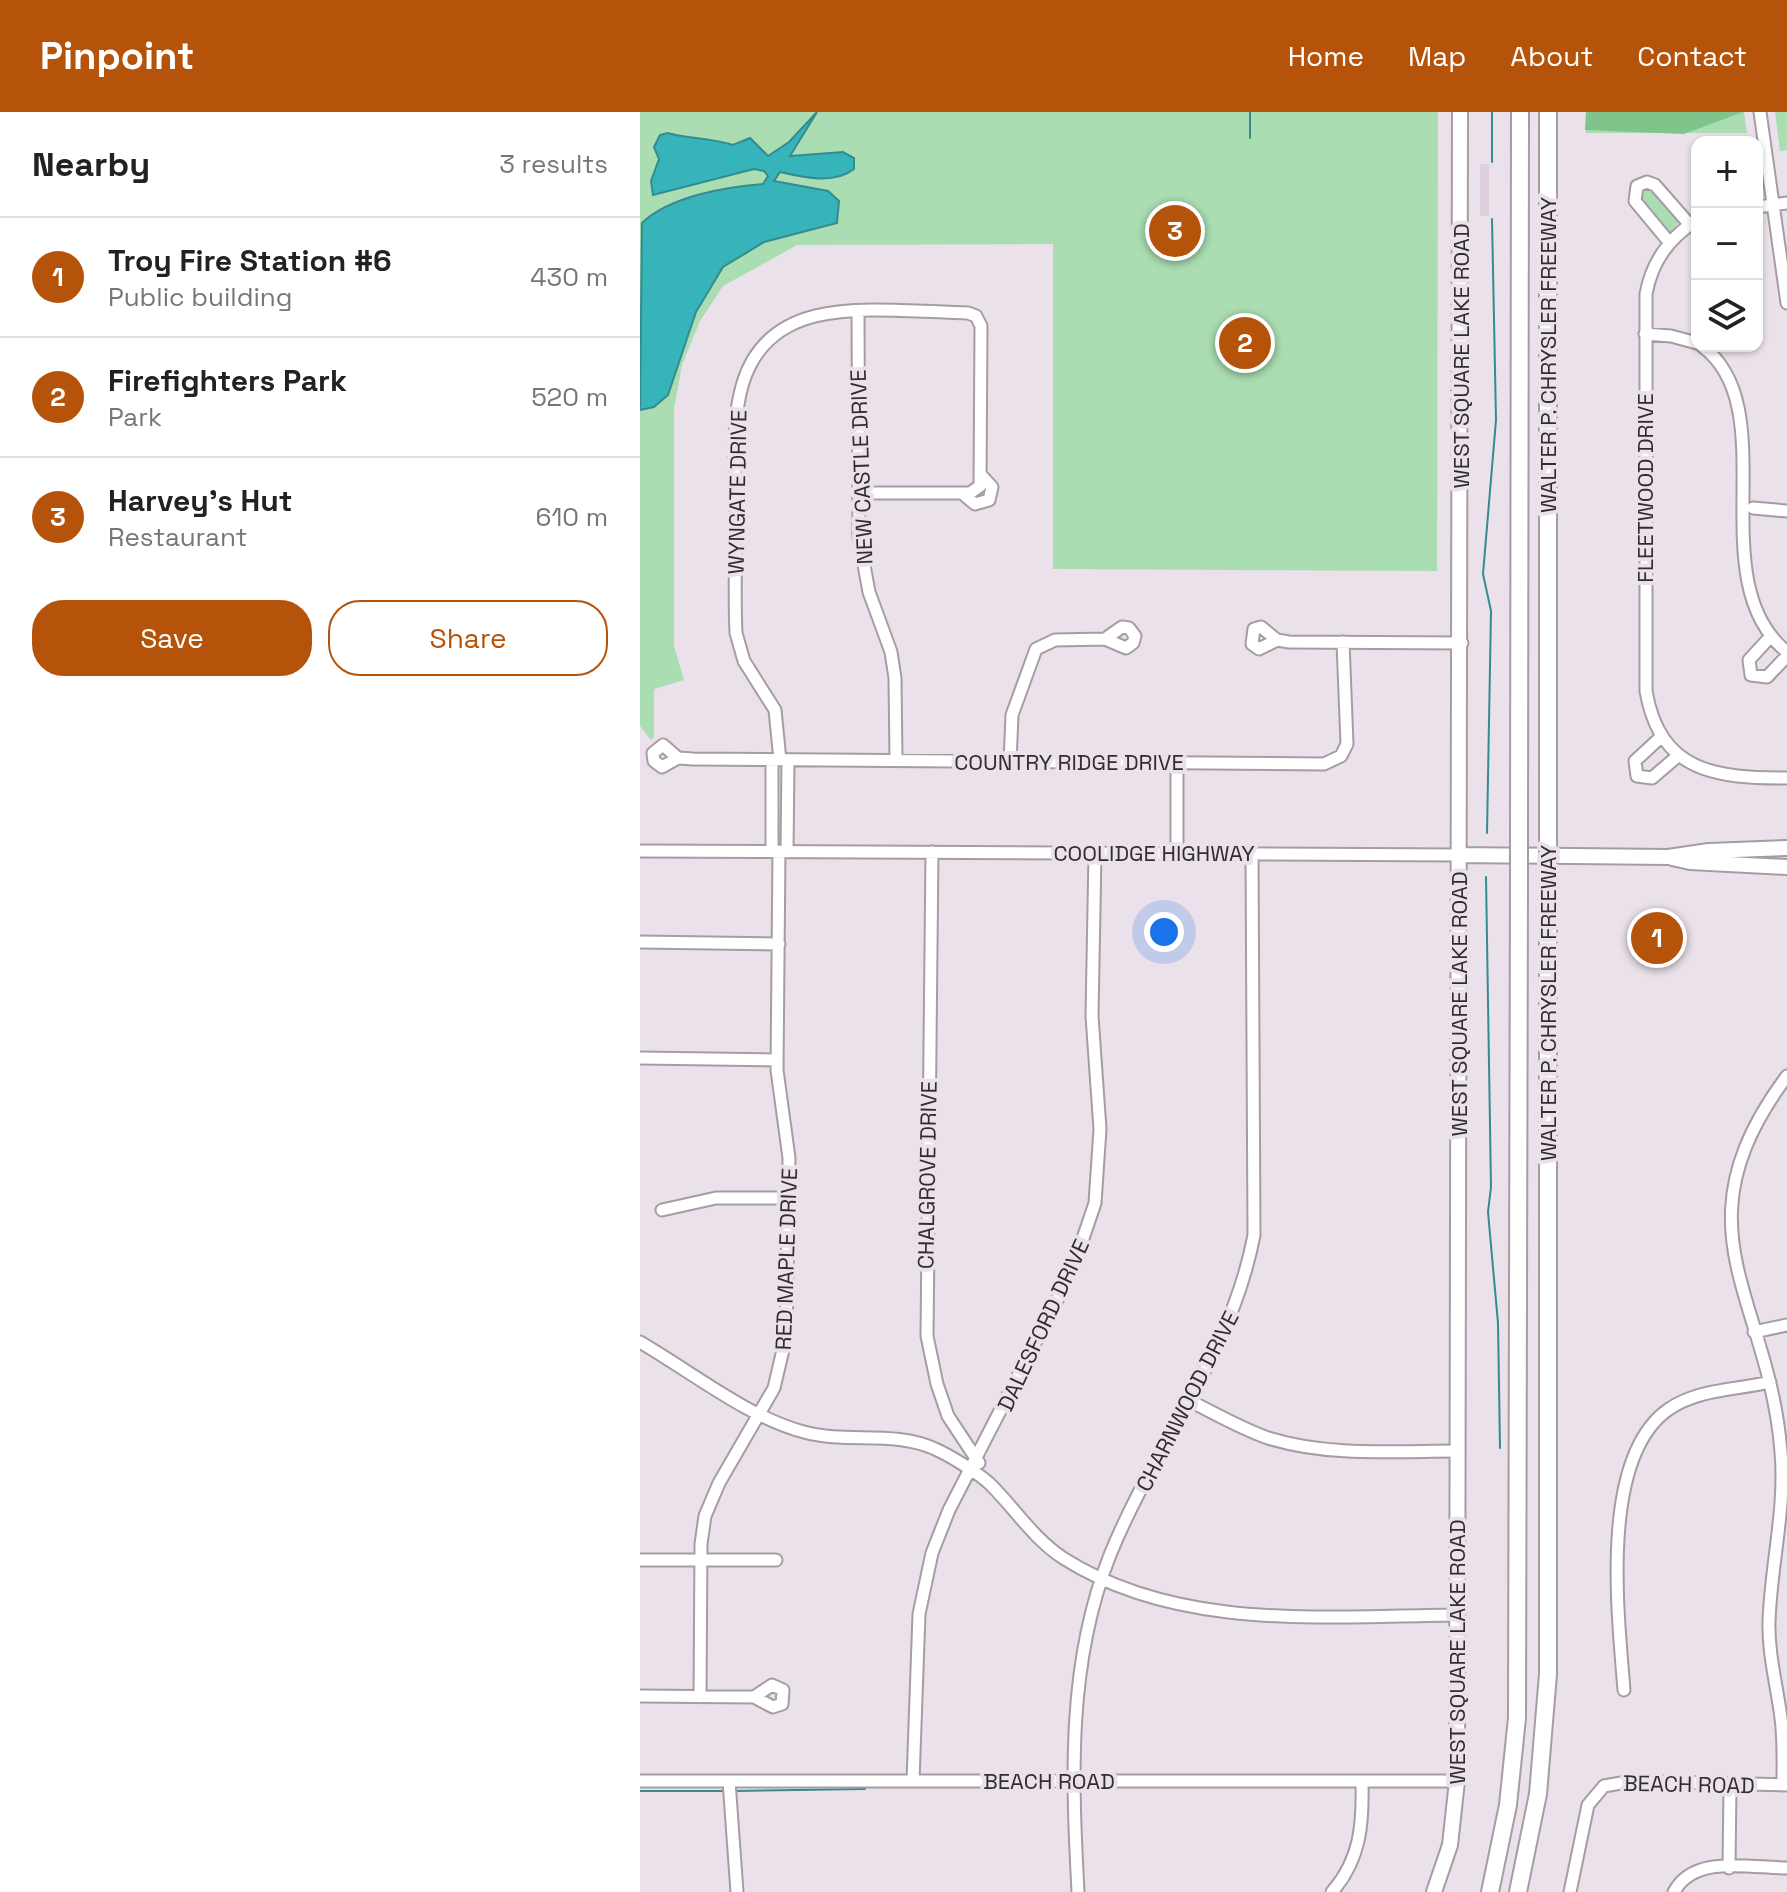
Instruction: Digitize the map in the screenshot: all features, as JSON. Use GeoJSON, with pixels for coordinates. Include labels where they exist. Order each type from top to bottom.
{"type":"FeatureCollection","features":[{"type":"Feature","properties":{"kind":"highway","name":"WALTER P. CHRYSLER FREEWAY"},"geometry":{"type":"LineString","coordinates":[[1490,1892],[1508,1805],[1517,1718],[1520,112]]}},
{"type":"Feature","properties":{"kind":"highway","name":"WALTER P. CHRYSLER FREEWAY"},"geometry":{"type":"LineString","coordinates":[[1518,1892],[1538,1794],[1548,1674],[1548,112]]}},
{"type":"Feature","properties":{"kind":"main road","name":"WEST SQUARE LAKE ROAD"},"geometry":{"type":"LineString","coordinates":[[1434,1892],[1450,1845],[1457,1781],[1462,643],[1460,112]]}},
{"type":"Feature","properties":{"kind":"main road","name":"COOLIDGE HIGHWAY"},"geometry":{"type":"LineString","coordinates":[[1459,855],[1668,857],[1709,851],[1787,848]]}},
{"type":"Feature","properties":{"kind":"main road","name":"COOLIDGE HIGHWAY"},"geometry":{"type":"LineString","coordinates":[[1668,857],[1690,862],[1787,867]]}},
{"type":"Feature","properties":{"kind":"street"},"geometry":{"type":"LineString","coordinates":[[1760,112],[1787,303]]}},
{"type":"Feature","properties":{"kind":"street","name":"FLEETWOOD DRIVE"},"geometry":{"type":"LineString","coordinates":[[1669,242],[1635,201],[1637,186],[1653,184],[1691,220]]}},
{"type":"Feature","properties":{"kind":"street"},"geometry":{"type":"LineString","coordinates":[[1763,206],[1787,203]]}},
{"type":"Feature","properties":{"kind":"street","name":"FLEETWOOD DRIVE"},"geometry":{"type":"LineString","coordinates":[[1665,741],[1650,710],[1645,678],[1645,334],[1648,283],[1669,242],[1691,224]]}},
{"type":"Feature","properties":{"kind":"street","name":"NEW CASTLE DRIVE"},"geometry":{"type":"LineString","coordinates":[[858,313],[861,563],[885,631],[895,678],[896,760]]}},
{"type":"Feature","properties":{"kind":"street","name":"WYNGATE DRIVE"},"geometry":{"type":"LineString","coordinates":[[779,851],[780,760],[775,710],[744,661],[736,633],[737,398],[749,367],[779,333],[814,316],[968,313],[976,316],[981,326],[981,475],[976,490],[962,493],[859,493]]}},
{"type":"Feature","properties":{"kind":"street"},"geometry":{"type":"LineString","coordinates":[[1645,334],[1681,337],[1691,341]]}},
{"type":"Feature","properties":{"kind":"street"},"geometry":{"type":"LineString","coordinates":[[1709,352],[1727,365],[1747,398],[1752,423],[1753,590],[1771,636],[1787,654],[1767,677],[1751,675],[1749,660],[1771,636]]}},
{"type":"Feature","properties":{"kind":"street"},"geometry":{"type":"LineString","coordinates":[[1753,508],[1787,511]]}},
{"type":"Feature","properties":{"kind":"street"},"geometry":{"type":"LineString","coordinates":[[1010,762],[1012,715],[1036,649],[1055,640],[1105,639]]}},
{"type":"Feature","properties":{"kind":"street"},"geometry":{"type":"LineString","coordinates":[[1277,640],[1462,643]]}},
{"type":"Feature","properties":{"kind":"street","name":"COUNTRY RIDGE DRIVE"},"geometry":{"type":"LineString","coordinates":[[678,758],[1324,764],[1337,759],[1345,751],[1348,738],[1342,685],[1343,642]]}},
{"type":"Feature","properties":{"kind":"street"},"geometry":{"type":"LineString","coordinates":[[1679,755],[1656,777],[1648,780],[1637,776],[1635,761],[1665,741],[1679,755],[1719,775],[1787,778]]}},
{"type":"Feature","properties":{"kind":"street"},"geometry":{"type":"LineString","coordinates":[[1177,763],[1177,854]]}},
{"type":"Feature","properties":{"kind":"street","name":"COOLIDGE HIGHWAY"},"geometry":{"type":"LineString","coordinates":[[640,851],[1459,855]]}},
{"type":"Feature","properties":{"kind":"street","name":"RED MAPLE DRIVE"},"geometry":{"type":"LineString","coordinates":[[700,1697],[701,1559],[708,1506],[777,1379],[786,1337],[788,1146],[777,1060],[779,851]]}},
{"type":"Feature","properties":{"kind":"street","name":"CHALGROVE DRIVE"},"geometry":{"type":"LineString","coordinates":[[932,852],[926,1321],[934,1374],[954,1429],[989,1482]]}},
{"type":"Feature","properties":{"kind":"street","name":"DALESFORD DRIVE"},"geometry":{"type":"LineString","coordinates":[[913,1781],[920,1600],[940,1531],[1072,1271],[1095,1203],[1100,1129],[1092,1016],[1095,853]]}},
{"type":"Feature","properties":{"kind":"street","name":"CHARNWOOD DRIVE"},"geometry":{"type":"LineString","coordinates":[[1078,1892],[1075,1780],[1078,1675],[1101,1579],[1139,1494],[1190,1401],[1235,1309],[1254,1235],[1252,853]]}},
{"type":"Feature","properties":{"kind":"street"},"geometry":{"type":"LineString","coordinates":[[640,942],[779,944]]}},
{"type":"Feature","properties":{"kind":"street"},"geometry":{"type":"LineString","coordinates":[[640,1058],[777,1060]]}},
{"type":"Feature","properties":{"kind":"street"},"geometry":{"type":"LineString","coordinates":[[1785,1785],[1782,1696],[1769,1623],[1783,1541],[1781,1451],[1770,1382],[1732,1253],[1732,1199],[1751,1132],[1787,1076]]}},
{"type":"Feature","properties":{"kind":"street"},"geometry":{"type":"LineString","coordinates":[[662,1210],[716,1198],[789,1198]]}},
{"type":"Feature","properties":{"kind":"street"},"geometry":{"type":"LineString","coordinates":[[1754,1332],[1787,1325]]}},
{"type":"Feature","properties":{"kind":"street"},"geometry":{"type":"LineString","coordinates":[[640,1342],[760,1414],[806,1433],[898,1439],[939,1450],[989,1482],[1048,1546],[1101,1579],[1167,1600],[1246,1613],[1458,1615]]}},
{"type":"Feature","properties":{"kind":"street"},"geometry":{"type":"LineString","coordinates":[[1624,1690],[1619,1537],[1625,1483],[1635,1450],[1655,1421],[1686,1399],[1770,1382]]}},
{"type":"Feature","properties":{"kind":"street"},"geometry":{"type":"LineString","coordinates":[[1190,1401],[1257,1434],[1300,1445],[1365,1451],[1458,1451]]}},
{"type":"Feature","properties":{"kind":"street"},"geometry":{"type":"LineString","coordinates":[[939,1450],[954,1429]]}},
{"type":"Feature","properties":{"kind":"street"},"geometry":{"type":"LineString","coordinates":[[640,1560],[776,1560]]}},
{"type":"Feature","properties":{"kind":"street"},"geometry":{"type":"LineString","coordinates":[[640,1696],[754,1697]]}},
{"type":"Feature","properties":{"kind":"street","name":"BEACH ROAD"},"geometry":{"type":"LineString","coordinates":[[640,1781],[1457,1781]]}},
{"type":"Feature","properties":{"kind":"street"},"geometry":{"type":"LineString","coordinates":[[729,1781],[737,1892]]}},
{"type":"Feature","properties":{"kind":"street","name":"BEACH ROAD"},"geometry":{"type":"LineString","coordinates":[[1570,1892],[1586,1811],[1595,1793],[1604,1786],[1623,1781],[1785,1785]]}},
{"type":"Feature","properties":{"kind":"street"},"geometry":{"type":"LineString","coordinates":[[1332,1892],[1358,1848],[1362,1782]]}},
{"type":"Feature","properties":{"kind":"street"},"geometry":{"type":"LineString","coordinates":[[1729,1868],[1730,1785]]}},
{"type":"Feature","properties":{"kind":"street"},"geometry":{"type":"LineString","coordinates":[[1674,1892],[1683,1877],[1694,1869],[1787,1868]]}},
{"type":"Feature","properties":{"kind":"shaded area"},"geometry":{"type":"Polygon","coordinates":[[[1480,164],[1489,164],[1489,216],[1480,216],[1480,164]]]}},
{"type":"Feature","properties":{"kind":"green space"},"geometry":{"type":"Polygon","coordinates":[[[640,112],[1438,112],[1437,571],[1053,569],[1053,244],[797,245],[723,286],[700,321],[682,365],[674,409],[674,646],[684,680],[654,689],[654,737],[651,740],[640,726],[640,112]]]}},
{"type":"Feature","properties":{"kind":"green space"},"geometry":{"type":"Polygon","coordinates":[[[1586,112],[1744,112],[1747,133],[1586,133],[1586,112]]]}},
{"type":"Feature","properties":{"kind":"green space"},"geometry":{"type":"Polygon","coordinates":[[[1586,112],[1743,112],[1684,134],[1585,130],[1586,112]]]}},
{"type":"Feature","properties":{"kind":"green space"},"geometry":{"type":"Polygon","coordinates":[[[1775,112],[1787,112],[1787,150],[1780,151],[1775,112]]]}},
{"type":"Feature","properties":{"kind":"green space"},"geometry":{"type":"Polygon","coordinates":[[[1650,187],[1680,220],[1672,232],[1668,233],[1639,201],[1640,188],[1650,187]]]}},
{"type":"Feature","properties":{"kind":"water"},"geometry":{"type":"Polygon","coordinates":[[[817,112],[790,156],[843,152],[854,158],[854,169],[828,178],[780,172],[774,181],[828,191],[839,201],[837,223],[764,242],[723,267],[696,312],[668,395],[654,407],[640,410],[642,223],[683,200],[763,184],[768,176],[764,171],[754,169],[653,195],[651,181],[659,159],[654,147],[660,135],[667,133],[733,145],[750,138],[768,156],[789,142],[817,112]]]}},
{"type":"Feature","properties":{"kind":"waterway"},"geometry":{"type":"LineString","coordinates":[[1250,112],[1250,138]]}},
{"type":"Feature","properties":{"kind":"waterway"},"geometry":{"type":"LineString","coordinates":[[1492,112],[1492,162]]}},
{"type":"Feature","properties":{"kind":"waterway"},"geometry":{"type":"LineString","coordinates":[[1487,833],[1491,611],[1483,574],[1496,420],[1492,219]]}},
{"type":"Feature","properties":{"kind":"waterway"},"geometry":{"type":"LineString","coordinates":[[1486,877],[1491,1187],[1488,1212],[1498,1323],[1500,1448]]}},
{"type":"Feature","properties":{"kind":"waterway"},"geometry":{"type":"LineString","coordinates":[[735,1791],[865,1789]]}},
{"type":"Feature","properties":{"kind":"waterway"},"geometry":{"type":"LineString","coordinates":[[640,1791],[725,1791]]}},
{"type":"Feature","properties":{"kind":"place","name":"Harvey's Hut"},"geometry":{"type":"Point","coordinates":[1175,231]}},
{"type":"Feature","properties":{"kind":"place","name":"Firefighters Park"},"geometry":{"type":"Point","coordinates":[1245,343]}},
{"type":"Feature","properties":{"kind":"place","name":"Troy Fire Station #6"},"geometry":{"type":"Point","coordinates":[1657,938]}}]}
